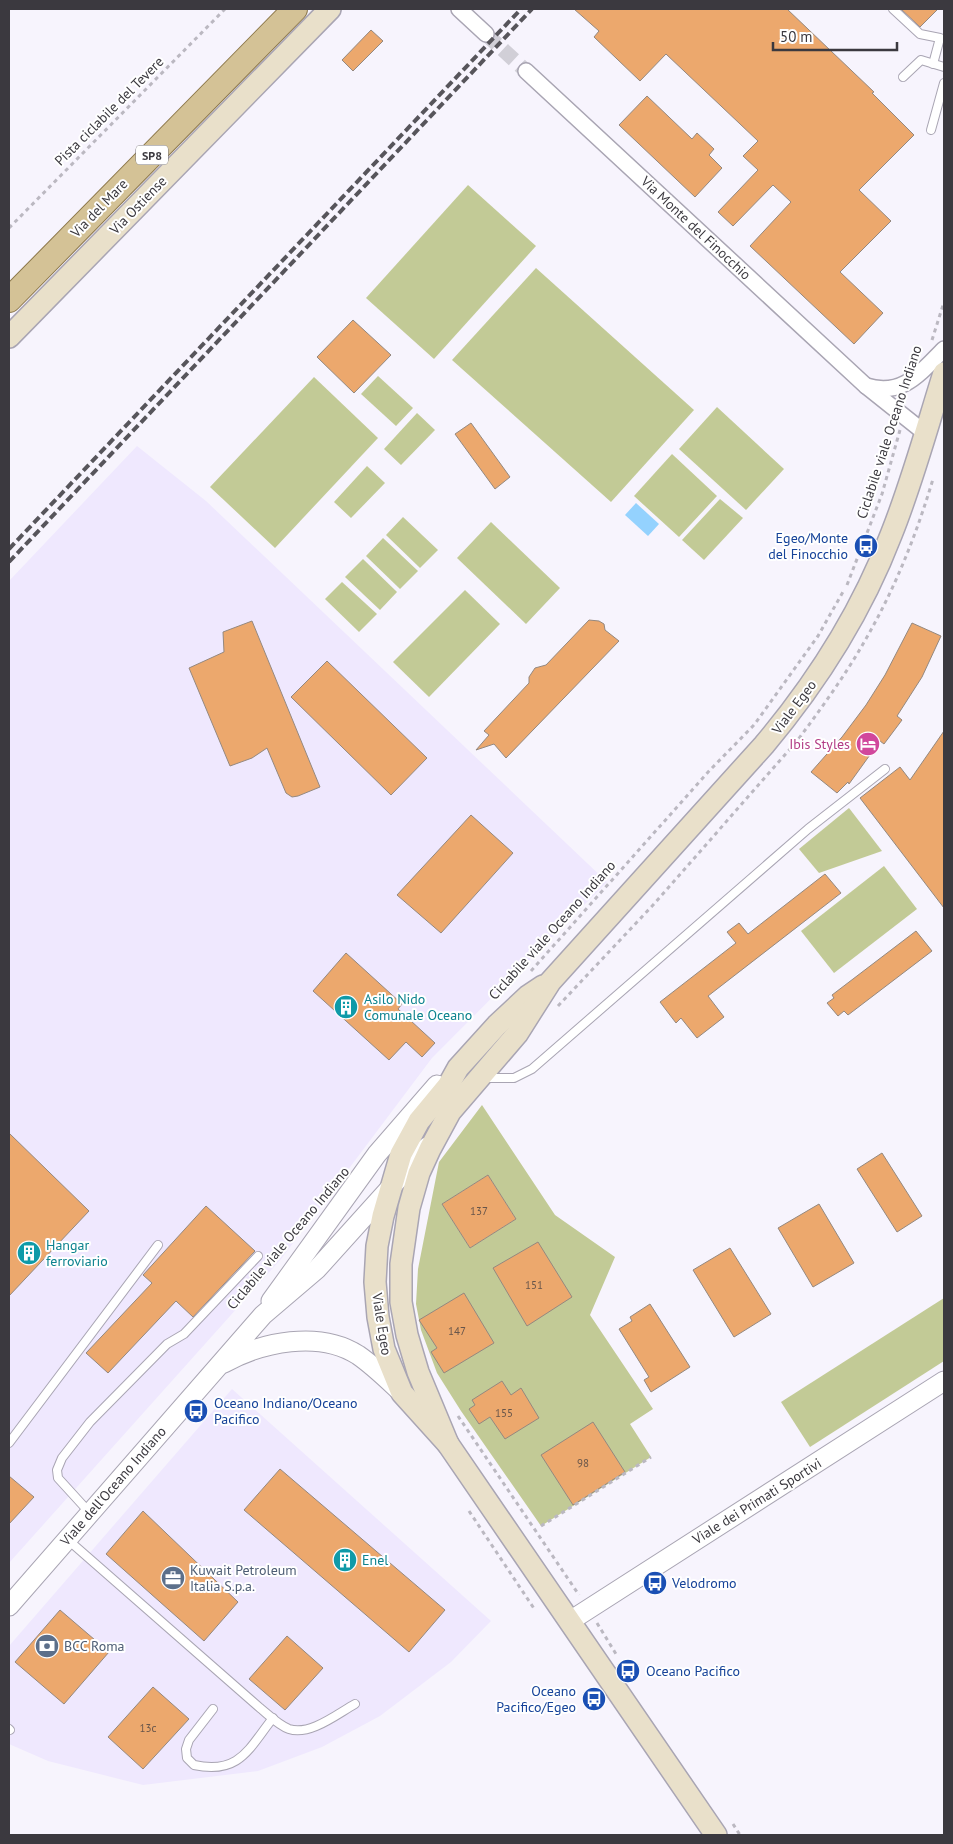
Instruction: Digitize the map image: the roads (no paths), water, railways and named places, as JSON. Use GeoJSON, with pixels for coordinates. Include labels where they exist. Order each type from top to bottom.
{"type":"FeatureCollection","features":[{"type":"Feature","properties":{"kind":"main road","name":"Via del Mare"},"geometry":{"type":"LineString","coordinates":[[9,300],[295,9]]}},
{"type":"Feature","properties":{"kind":"main road","name":"Via Ostiense"},"geometry":{"type":"LineString","coordinates":[[9,337],[330,9]]}},
{"type":"Feature","properties":{"kind":"main road","name":"Viale Egeo"},"geometry":{"type":"LineString","coordinates":[[448,1444],[418,1372],[403,1313],[400,1278],[409,1208],[420,1172],[434,1139],[450,1112],[517,1034],[550,982],[764,746],[808,691],[843,635],[877,570],[899,514],[944,373]]}},
{"type":"Feature","properties":{"kind":"main road","name":"Viale Egeo"},"geometry":{"type":"LineString","coordinates":[[550,982],[513,1008],[458,1068],[448,1086],[412,1132],[391,1185],[377,1246],[376,1291],[384,1349],[402,1393],[448,1444],[716,1835]]}},
{"type":"Feature","properties":{"kind":"street"},"geometry":{"type":"LineString","coordinates":[[459,9],[486,34]]}},
{"type":"Feature","properties":{"kind":"street","name":"Via Monte del Finocchio"},"geometry":{"type":"LineString","coordinates":[[526,71],[866,386],[925,433]]}},
{"type":"Feature","properties":{"kind":"street"},"geometry":{"type":"LineString","coordinates":[[866,386],[881,390],[902,386],[937,347]]}},
{"type":"Feature","properties":{"kind":"street","name":"Viale dell'Oceano Indiano"},"geometry":{"type":"LineString","coordinates":[[263,1315],[289,1275],[395,1132],[438,1084],[458,1068]]}},
{"type":"Feature","properties":{"kind":"street","name":"Viale Egeo"},"geometry":{"type":"LineString","coordinates":[[391,1185],[434,1139]]}},
{"type":"Feature","properties":{"kind":"street","name":"Viale dell'Oceano Indiano"},"geometry":{"type":"LineString","coordinates":[[9,1606],[263,1315],[317,1269],[391,1185],[380,1182],[372,1184],[347,1199]]}},
{"type":"Feature","properties":{"kind":"street"},"geometry":{"type":"LineString","coordinates":[[391,1185],[399,1192],[409,1208]]}},
{"type":"Feature","properties":{"kind":"street","name":"Viale dell'Oceano Indiano"},"geometry":{"type":"LineString","coordinates":[[217,1367],[239,1355],[275,1344],[325,1344],[348,1350],[357,1355],[402,1393]]}},
{"type":"Feature","properties":{"kind":"street","name":"Viale dei Primati Sportivi"},"geometry":{"type":"LineString","coordinates":[[570,1621],[944,1381]]}},
{"type":"Feature","properties":{"kind":"lane"},"geometry":{"type":"LineString","coordinates":[[893,9],[920,34],[940,38],[933,64]]}},
{"type":"Feature","properties":{"kind":"lane"},"geometry":{"type":"LineString","coordinates":[[903,77],[921,60],[944,67]]}},
{"type":"Feature","properties":{"kind":"lane"},"geometry":{"type":"LineString","coordinates":[[931,130],[944,83]]}},
{"type":"Feature","properties":{"kind":"lane"},"geometry":{"type":"LineString","coordinates":[[479,1077],[507,1079],[521,1076],[532,1070],[808,828],[885,769]]}},
{"type":"Feature","properties":{"kind":"lane"},"geometry":{"type":"LineString","coordinates":[[9,1443],[158,1245]]}},
{"type":"Feature","properties":{"kind":"lane"},"geometry":{"type":"LineString","coordinates":[[90,1512],[58,1478],[57,1470],[62,1458],[90,1422],[167,1344],[184,1334],[258,1256]]}},
{"type":"Feature","properties":{"kind":"lane"},"geometry":{"type":"LineString","coordinates":[[67,1539],[272,1718],[290,1729],[302,1730],[313,1727],[355,1704]]}},
{"type":"Feature","properties":{"kind":"lane"},"geometry":{"type":"LineString","coordinates":[[214,1710],[187,1744],[187,1758],[194,1765],[217,1765],[239,1759],[251,1750],[272,1718]]}},
{"type":"Feature","properties":{"kind":"water"},"geometry":{"type":"Polygon","coordinates":[[[636,503],[659,524],[648,536],[625,515],[636,503]]]}},
{"type":"Feature","properties":{"kind":"tunnel"},"geometry":{"type":"LineString","coordinates":[[486,34],[526,71]]}},
{"type":"Feature","properties":{"kind":"railway"},"geometry":{"type":"LineString","coordinates":[[9,549],[521,9]]}},
{"type":"Feature","properties":{"kind":"railway"},"geometry":{"type":"LineString","coordinates":[[9,562],[532,9]]}},
{"type":"Feature","properties":{"kind":"place","name":"Egeo/Monte del Finocchio"},"geometry":{"type":"Point","coordinates":[866,546]}},
{"type":"Feature","properties":{"kind":"place","name":"Ibis Styles"},"geometry":{"type":"Point","coordinates":[868,744]}},
{"type":"Feature","properties":{"kind":"place","name":"Asilo Nido Comunale Oceano"},"geometry":{"type":"Point","coordinates":[346,1007]}},
{"type":"Feature","properties":{"kind":"place","name":"Hangar ferroviario"},"geometry":{"type":"Point","coordinates":[29,1253]}},
{"type":"Feature","properties":{"kind":"place","name":"Oceano Indiano/Oceano Pacifico"},"geometry":{"type":"Point","coordinates":[196,1411]}},
{"type":"Feature","properties":{"kind":"place","name":"Enel"},"geometry":{"type":"Point","coordinates":[345,1560]}},
{"type":"Feature","properties":{"kind":"place","name":"Kuwait Petroleum Italia S.p.a."},"geometry":{"type":"Point","coordinates":[173,1578]}},
{"type":"Feature","properties":{"kind":"place","name":"Velodromo"},"geometry":{"type":"Point","coordinates":[655,1583]}},
{"type":"Feature","properties":{"kind":"place","name":"BCC Roma"},"geometry":{"type":"Point","coordinates":[47,1646]}},
{"type":"Feature","properties":{"kind":"place","name":"Oceano Pacifico"},"geometry":{"type":"Point","coordinates":[628,1671]}},
{"type":"Feature","properties":{"kind":"place","name":"Oceano Pacifico/Egeo"},"geometry":{"type":"Point","coordinates":[594,1699]}}]}
